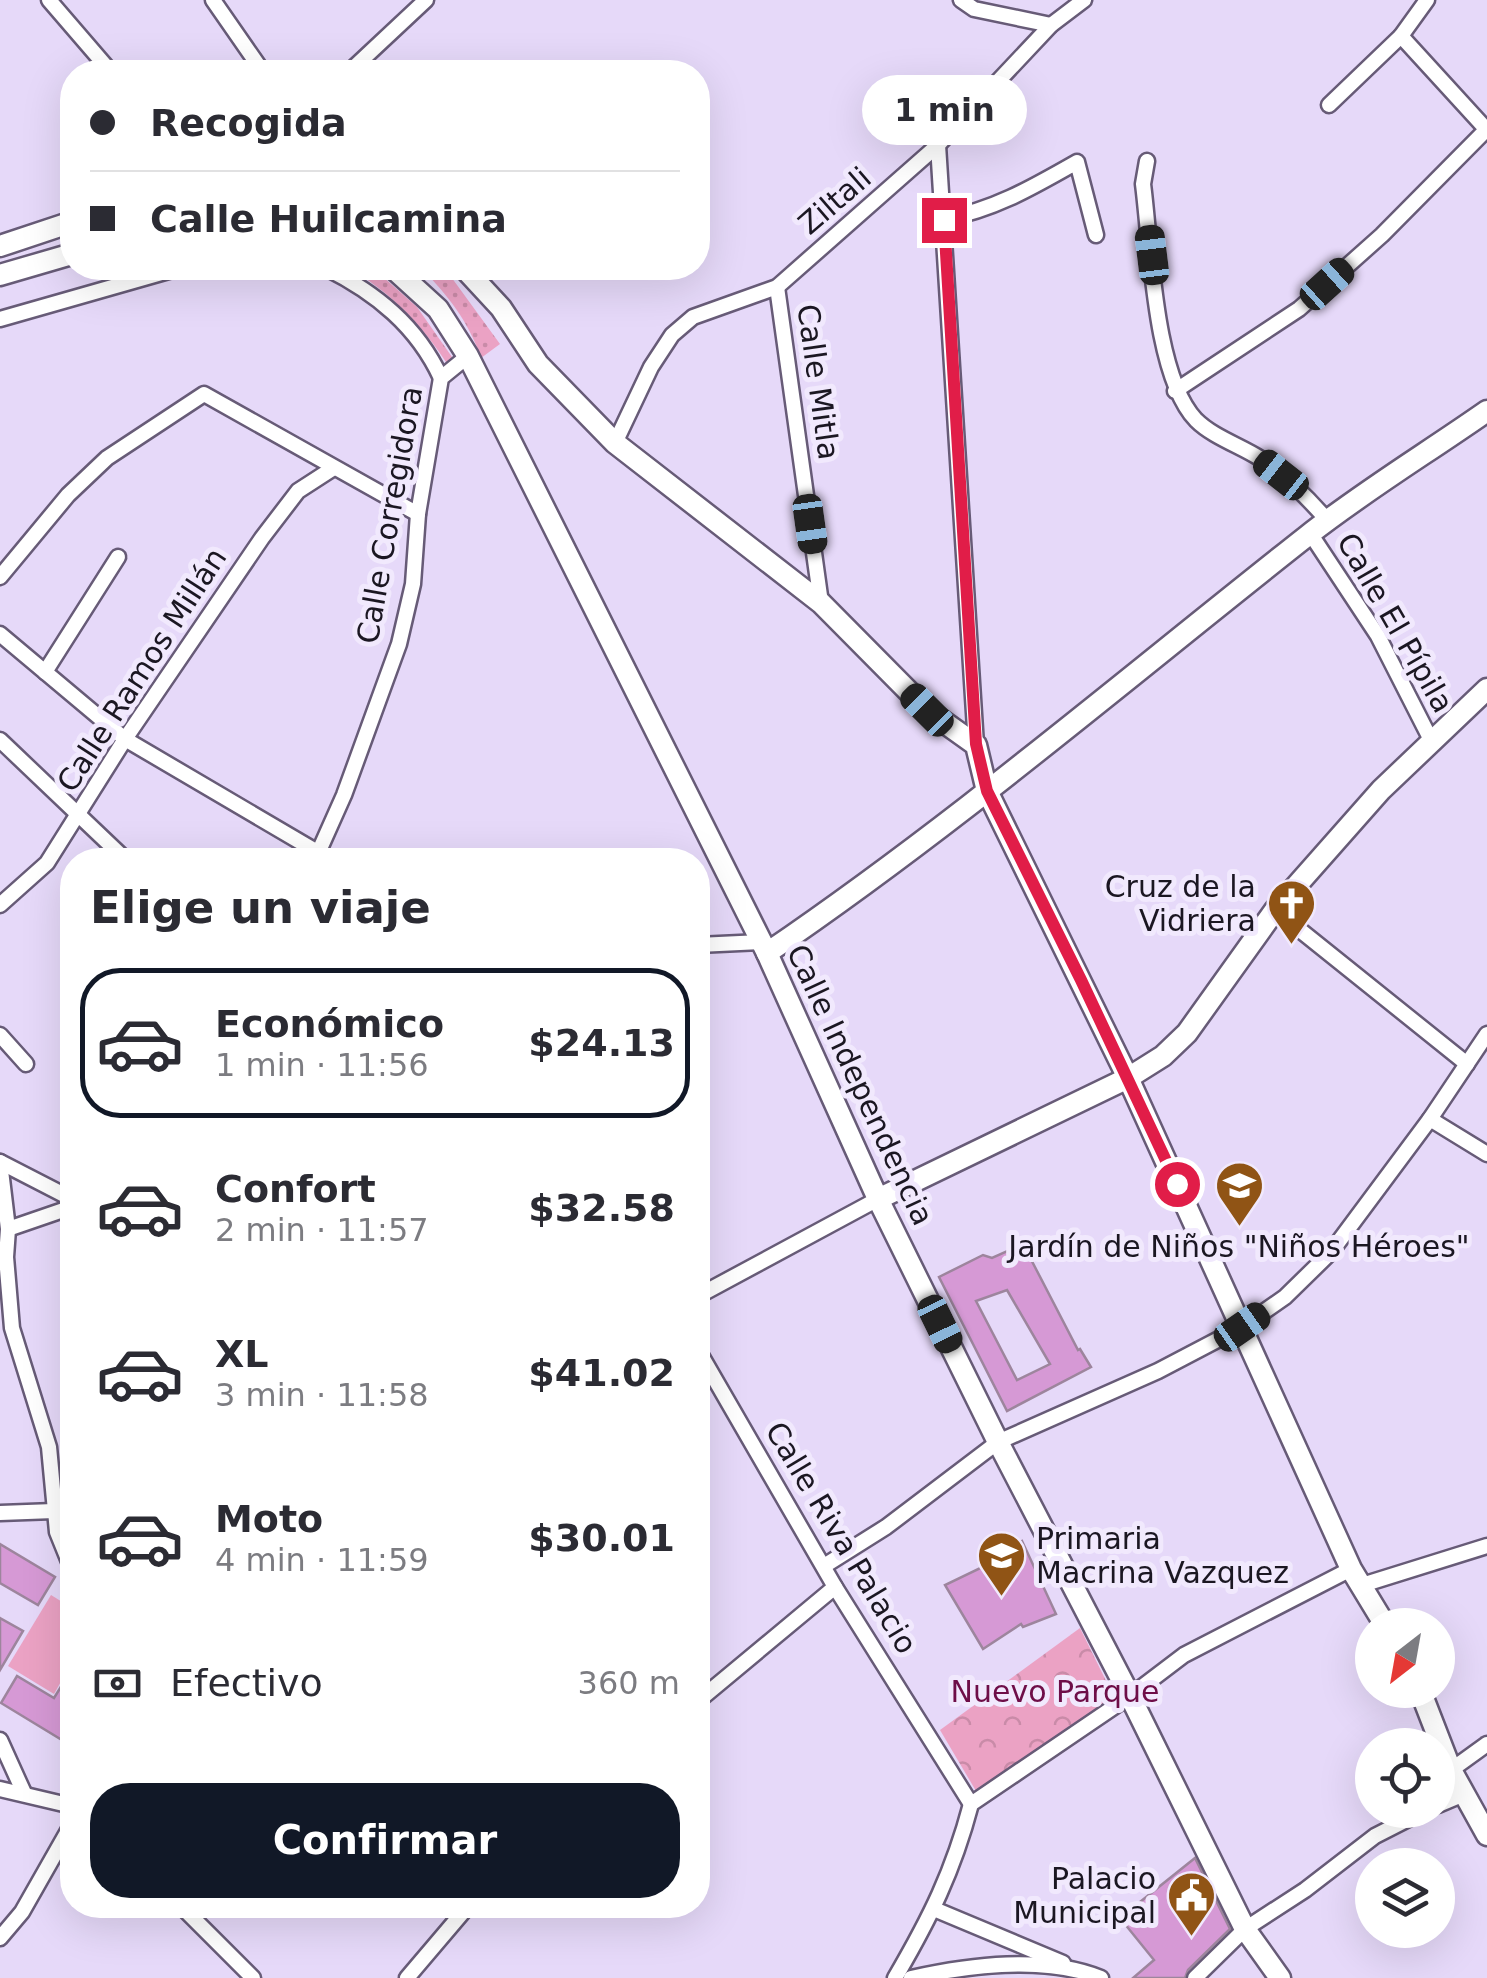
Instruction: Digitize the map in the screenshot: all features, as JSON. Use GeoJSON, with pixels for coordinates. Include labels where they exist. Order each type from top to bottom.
{"type":"FeatureCollection","features":[{"type":"Feature","properties":{"kind":"main road"},"geometry":{"type":"LineString","coordinates":[[0,246],[60,226]]}},
{"type":"Feature","properties":{"kind":"main road"},"geometry":{"type":"LineString","coordinates":[[0,275],[60,258]]}},
{"type":"Feature","properties":{"kind":"main road","name":"Calle Independencia"},"geometry":{"type":"LineString","coordinates":[[408,280],[438,308],[468,356],[764,948],[878,1199],[998,1442],[1245,1928],[1280,1978]]}},
{"type":"Feature","properties":{"kind":"main road"},"geometry":{"type":"LineString","coordinates":[[475,280],[500,308],[538,364],[615,443],[822,604],[927,710],[976,744],[987,791],[1128,1078],[1357,1577],[1375,1608]]}},
{"type":"Feature","properties":{"kind":"main road"},"geometry":{"type":"LineString","coordinates":[[764,948],[843,902],[1319,527],[1487,411]]}},
{"type":"Feature","properties":{"kind":"main road"},"geometry":{"type":"LineString","coordinates":[[878,1199],[1128,1078],[1163,1056],[1187,1033],[1275,910],[1381,790],[1487,689]]}},
{"type":"Feature","properties":{"kind":"main road"},"geometry":{"type":"LineString","coordinates":[[1455,1779],[1487,1835]]}},
{"type":"Feature","properties":{"kind":"street"},"geometry":{"type":"LineString","coordinates":[[49,0],[101,60]]}},
{"type":"Feature","properties":{"kind":"street"},"geometry":{"type":"LineString","coordinates":[[362,60],[426,0]]}},
{"type":"Feature","properties":{"kind":"street"},"geometry":{"type":"LineString","coordinates":[[962,0],[974,8],[1058,13]]}},
{"type":"Feature","properties":{"kind":"street","name":"Ziltali"},"geometry":{"type":"LineString","coordinates":[[777,287],[938,145],[1058,13],[1084,0]]}},
{"type":"Feature","properties":{"kind":"street"},"geometry":{"type":"LineString","coordinates":[[1328,105],[1402,36],[1427,0]]}},
{"type":"Feature","properties":{"kind":"street"},"geometry":{"type":"LineString","coordinates":[[220,3],[255,60]]}},
{"type":"Feature","properties":{"kind":"street"},"geometry":{"type":"LineString","coordinates":[[1147,161],[1144,184],[1160,326],[1176,391],[1300,310],[1487,130],[1402,36]]}},
{"type":"Feature","properties":{"kind":"street"},"geometry":{"type":"LineString","coordinates":[[938,145],[976,744]]}},
{"type":"Feature","properties":{"kind":"street"},"geometry":{"type":"LineString","coordinates":[[944,220],[980,212],[1015,197],[1077,162],[1096,235]]}},
{"type":"Feature","properties":{"kind":"street"},"geometry":{"type":"LineString","coordinates":[[0,319],[137,280]]}},
{"type":"Feature","properties":{"kind":"street"},"geometry":{"type":"LineString","coordinates":[[348,280],[372,293],[404,322],[430,355],[441,378]]}},
{"type":"Feature","properties":{"kind":"street"},"geometry":{"type":"LineString","coordinates":[[615,443],[651,367],[672,335],[692,317],[777,287]]}},
{"type":"Feature","properties":{"kind":"street","name":"Calle Mitla"},"geometry":{"type":"LineString","coordinates":[[777,287],[822,604]]}},
{"type":"Feature","properties":{"kind":"street","name":"Calle Corregidora"},"geometry":{"type":"LineString","coordinates":[[325,848],[400,644],[441,378],[468,356]]}},
{"type":"Feature","properties":{"kind":"street","name":"Calle El Pípila"},"geometry":{"type":"LineString","coordinates":[[1176,391],[1197,421],[1274,469],[1302,492],[1432,740]]}},
{"type":"Feature","properties":{"kind":"street"},"geometry":{"type":"LineString","coordinates":[[0,577],[68,495],[107,458],[204,394],[418,514]]}},
{"type":"Feature","properties":{"kind":"street","name":"Calle Ramos Millán"},"geometry":{"type":"LineString","coordinates":[[0,905],[46,862],[274,522],[298,491],[332,469]]}},
{"type":"Feature","properties":{"kind":"street"},"geometry":{"type":"LineString","coordinates":[[46,672],[118,557]]}},
{"type":"Feature","properties":{"kind":"street"},"geometry":{"type":"LineString","coordinates":[[0,634],[125,739],[305,848]]}},
{"type":"Feature","properties":{"kind":"street"},"geometry":{"type":"LineString","coordinates":[[0,740],[113,848]]}},
{"type":"Feature","properties":{"kind":"street"},"geometry":{"type":"LineString","coordinates":[[1275,910],[1466,1064]]}},
{"type":"Feature","properties":{"kind":"street"},"geometry":{"type":"LineString","coordinates":[[710,946],[764,948]]}},
{"type":"Feature","properties":{"kind":"street"},"geometry":{"type":"LineString","coordinates":[[0,1034],[26,1064]]}},
{"type":"Feature","properties":{"kind":"street"},"geometry":{"type":"LineString","coordinates":[[824,1566],[886,1527],[998,1442],[1158,1371],[1242,1327],[1285,1297],[1332,1252],[1487,1034]]}},
{"type":"Feature","properties":{"kind":"street"},"geometry":{"type":"LineString","coordinates":[[1430,1119],[1487,1154]]}},
{"type":"Feature","properties":{"kind":"street"},"geometry":{"type":"LineString","coordinates":[[0,1162],[60,1193]]}},
{"type":"Feature","properties":{"kind":"street"},"geometry":{"type":"LineString","coordinates":[[0,1162],[8,1228],[6,1329],[49,1446],[60,1539]]}},
{"type":"Feature","properties":{"kind":"street"},"geometry":{"type":"LineString","coordinates":[[710,1290],[878,1199]]}},
{"type":"Feature","properties":{"kind":"street"},"geometry":{"type":"LineString","coordinates":[[8,1228],[60,1211]]}},
{"type":"Feature","properties":{"kind":"street","name":"Calle Riva Palacio"},"geometry":{"type":"LineString","coordinates":[[710,1371],[835,1587],[971,1804]]}},
{"type":"Feature","properties":{"kind":"street"},"geometry":{"type":"LineString","coordinates":[[0,1514],[54,1511]]}},
{"type":"Feature","properties":{"kind":"street"},"geometry":{"type":"LineString","coordinates":[[895,1978],[934,1910],[958,1855],[971,1804],[1184,1655],[1357,1577],[1487,1546]]}},
{"type":"Feature","properties":{"kind":"street"},"geometry":{"type":"LineString","coordinates":[[710,1692],[835,1587]]}},
{"type":"Feature","properties":{"kind":"street"},"geometry":{"type":"LineString","coordinates":[[0,1740],[24,1793]]}},
{"type":"Feature","properties":{"kind":"street"},"geometry":{"type":"LineString","coordinates":[[1455,1766],[1487,1744]]}},
{"type":"Feature","properties":{"kind":"street"},"geometry":{"type":"LineString","coordinates":[[0,1789],[60,1803]]}},
{"type":"Feature","properties":{"kind":"street"},"geometry":{"type":"LineString","coordinates":[[1455,1798],[1464,1794]]}},
{"type":"Feature","properties":{"kind":"street"},"geometry":{"type":"LineString","coordinates":[[1194,1978],[1245,1928],[1391,1828]]}},
{"type":"Feature","properties":{"kind":"street"},"geometry":{"type":"LineString","coordinates":[[0,1938],[22,1912],[60,1845]]}},
{"type":"Feature","properties":{"kind":"street"},"geometry":{"type":"LineString","coordinates":[[934,1910],[1101,1978]]}},
{"type":"Feature","properties":{"kind":"street"},"geometry":{"type":"LineString","coordinates":[[193,1918],[253,1978]]}},
{"type":"Feature","properties":{"kind":"street"},"geometry":{"type":"LineString","coordinates":[[407,1978],[459,1918]]}},
{"type":"Feature","properties":{"kind":"street"},"geometry":{"type":"LineString","coordinates":[[911,1978],[948,1970],[1042,1965],[1078,1969]]}},
{"type":"Feature","properties":{"kind":"green space"},"geometry":{"type":"Polygon","coordinates":[[[367,280],[387,280],[417,307],[452,357],[448,365],[428,337],[367,280]]]}},
{"type":"Feature","properties":{"kind":"green space"},"geometry":{"type":"Polygon","coordinates":[[[432,280],[453,280],[500,344],[481,358],[470,332],[432,280]]]}},
{"type":"Feature","properties":{"kind":"green space"},"geometry":{"type":"Polygon","coordinates":[[[51,1595],[60,1601],[60,1683],[54,1694],[8,1666],[51,1595]]]}},
{"type":"Feature","properties":{"kind":"green space","name":"Nuevo Parque"},"geometry":{"type":"Polygon","coordinates":[[[1080,1628],[1114,1697],[976,1791],[940,1730],[1080,1628]]]}},
{"type":"Feature","properties":{"kind":"building"},"geometry":{"type":"Polygon","coordinates":[[[1023,1244],[1078,1350],[1091,1367],[1007,1411],[939,1277],[983,1255],[992,1258],[1023,1244]],[[1007,1290],[976,1301],[1017,1380],[1050,1364],[1007,1290]]]}},
{"type":"Feature","properties":{"kind":"building","name":"Primaria Macrina Vazquez"},"geometry":{"type":"Polygon","coordinates":[[[1022,1541],[1056,1614],[1023,1627],[1021,1624],[983,1649],[945,1585],[993,1562],[991,1559],[1022,1541]]]}},
{"type":"Feature","properties":{"kind":"building"},"geometry":{"type":"Polygon","coordinates":[[[0,1544],[55,1577],[38,1605],[0,1583],[0,1544]]]}},
{"type":"Feature","properties":{"kind":"building"},"geometry":{"type":"Polygon","coordinates":[[[0,1618],[23,1631],[0,1670],[0,1618]]]}},
{"type":"Feature","properties":{"kind":"building"},"geometry":{"type":"Polygon","coordinates":[[[17,1676],[54,1698],[60,1688],[60,1739],[1,1703],[17,1676]]]}},
{"type":"Feature","properties":{"kind":"building"},"geometry":{"type":"Polygon","coordinates":[[[1195,1858],[1230,1929],[1188,1970],[1185,1978],[1133,1978],[1154,1960],[1120,1918],[1195,1858]]]}},
{"type":"Feature","properties":{"kind":"place","name":"Cruz de la Vidriera"},"geometry":{"type":"Point","coordinates":[1291,946]}},
{"type":"Feature","properties":{"kind":"place","name":"Jardín de Niños \"Niños Héroes\""},"geometry":{"type":"Point","coordinates":[1239,1228]}},
{"type":"Feature","properties":{"kind":"place","name":"Primaria Macrina Vazquez"},"geometry":{"type":"Point","coordinates":[1001,1598]}},
{"type":"Feature","properties":{"kind":"place","name":"Palacio Municipal"},"geometry":{"type":"Point","coordinates":[1191,1938]}},
{"type":"Feature","properties":{"kind":"route"},"geometry":{"type":"LineString","coordinates":[[944,220],[976,744],[987,791],[1177,1184]]}}]}
